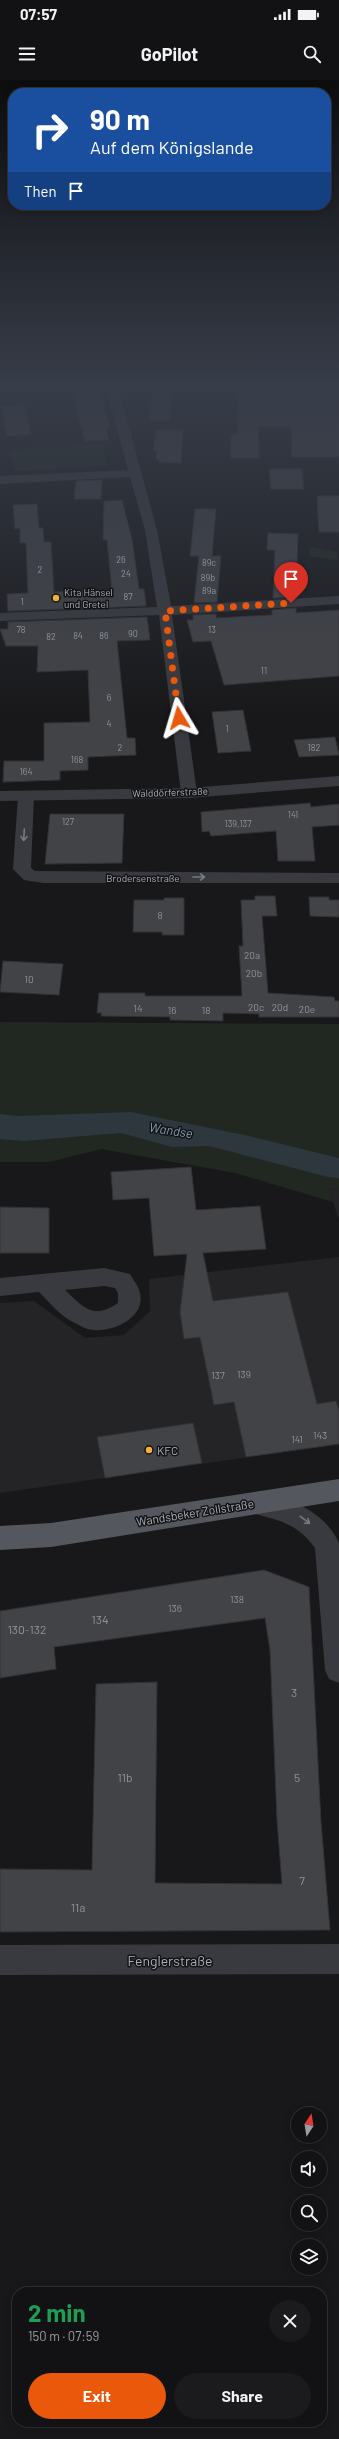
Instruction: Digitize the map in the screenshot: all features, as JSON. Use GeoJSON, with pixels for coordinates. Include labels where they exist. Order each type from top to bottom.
{"type":"FeatureCollection","features":[{"type":"Feature","properties":{"kind":"main road","name":"Wandsbeker Zollstraße"},"geometry":{"type":"LineString","coordinates":[[0,1538],[51,1535],[339,1490]]}},
{"type":"Feature","properties":{"kind":"main road","name":"Wandsbeker Zollstraße"},"geometry":{"type":"LineString","coordinates":[[0,1551],[51,1535]]}},
{"type":"Feature","properties":{"kind":"street"},"geometry":{"type":"LineString","coordinates":[[142,497],[151,530],[165,611],[189,793]]}},
{"type":"Feature","properties":{"kind":"street"},"geometry":{"type":"LineString","coordinates":[[0,617],[165,611],[339,600]]}},
{"type":"Feature","properties":{"kind":"street","name":"Walddörferstraße"},"geometry":{"type":"LineString","coordinates":[[0,796],[189,793],[339,781]]}},
{"type":"Feature","properties":{"kind":"street","name":"Brodersenstraße"},"geometry":{"type":"LineString","coordinates":[[26,796],[22,869],[30,876],[43,878],[339,878]]}},
{"type":"Feature","properties":{"kind":"street"},"geometry":{"type":"LineString","coordinates":[[0,1287],[45,1284]]}},
{"type":"Feature","properties":{"kind":"street"},"geometry":{"type":"LineString","coordinates":[[255,1503],[274,1506],[300,1516],[309,1522],[324,1542],[329,1554],[339,1670]]}},
{"type":"Feature","properties":{"kind":"street","name":"Fenglerstraße"},"geometry":{"type":"LineString","coordinates":[[0,1960],[339,1959]]}},
{"type":"Feature","properties":{"kind":"shaded area"},"geometry":{"type":"Polygon","coordinates":[[[310,547],[337,552],[337,560],[309,556],[310,547]]]}},
{"type":"Feature","properties":{"kind":"shaded area"},"geometry":{"type":"Polygon","coordinates":[[[0,1022],[339,1024],[339,1189],[329,1188],[333,1202],[235,1173],[101,1149],[49,1162],[0,1162],[0,1022]]]}},
{"type":"Feature","properties":{"kind":"shaded area"},"geometry":{"type":"Polygon","coordinates":[[[329,1188],[339,1189],[339,1220],[333,1202],[329,1188]]]}},
{"type":"Feature","properties":{"kind":"shaded area"},"geometry":{"type":"Polygon","coordinates":[[[339,1257],[339,1444],[0,1493],[0,1303],[34,1301],[85,1338],[124,1335],[150,1311],[149,1279],[339,1257]]]}},
{"type":"Feature","properties":{"kind":"water","name":"Wandse"},"geometry":{"type":"Polygon","coordinates":[[[131,1112],[249,1136],[339,1158],[339,1178],[328,1177],[209,1146],[172,1147],[121,1133],[23,1141],[0,1139],[0,1114],[18,1116],[131,1112]]]}},
{"type":"Feature","properties":{"kind":"building"},"geometry":{"type":"Polygon","coordinates":[[[74,497],[101,497],[101,499],[74,499],[74,497]]]}},
{"type":"Feature","properties":{"kind":"building"},"geometry":{"type":"Polygon","coordinates":[[[317,497],[339,497],[339,532],[319,532],[317,497]]]}},
{"type":"Feature","properties":{"kind":"building"},"geometry":{"type":"Polygon","coordinates":[[[122,500],[132,539],[139,589],[144,589],[146,606],[8,611],[7,594],[28,593],[26,543],[20,543],[20,528],[15,529],[13,505],[37,504],[39,528],[43,528],[44,542],[51,542],[54,592],[112,590],[107,540],[103,540],[104,501],[122,500]]]}},
{"type":"Feature","properties":{"kind":"building"},"geometry":{"type":"Polygon","coordinates":[[[195,509],[216,509],[212,556],[221,556],[217,602],[194,603],[199,556],[190,556],[195,509]]]}},
{"type":"Feature","properties":{"kind":"building"},"geometry":{"type":"Polygon","coordinates":[[[268,533],[298,534],[296,597],[273,598],[275,550],[267,550],[268,533]]]}},
{"type":"Feature","properties":{"kind":"building"},"geometry":{"type":"Polygon","coordinates":[[[296,608],[296,613],[339,610],[339,676],[224,685],[211,641],[193,642],[187,620],[193,620],[193,615],[216,614],[216,618],[272,615],[272,610],[296,608]]]}},
{"type":"Feature","properties":{"kind":"building"},"geometry":{"type":"Polygon","coordinates":[[[147,617],[150,640],[117,641],[127,738],[135,738],[136,755],[88,757],[88,770],[60,771],[60,780],[3,782],[4,761],[44,761],[44,723],[90,722],[88,670],[37,672],[38,646],[6,646],[0,629],[8,629],[8,622],[147,617]]]}},
{"type":"Feature","properties":{"kind":"building"},"geometry":{"type":"Polygon","coordinates":[[[243,710],[251,751],[218,753],[212,712],[243,710]]]}},
{"type":"Feature","properties":{"kind":"building"},"geometry":{"type":"Polygon","coordinates":[[[335,737],[339,755],[299,757],[294,740],[335,737]]]}},
{"type":"Feature","properties":{"kind":"building"},"geometry":{"type":"Polygon","coordinates":[[[310,803],[311,807],[339,804],[339,825],[312,827],[315,861],[278,861],[276,831],[211,836],[209,831],[202,832],[201,812],[310,803]]]}},
{"type":"Feature","properties":{"kind":"building"},"geometry":{"type":"Polygon","coordinates":[[[50,814],[124,814],[122,863],[45,864],[50,814]]]}},
{"type":"Feature","properties":{"kind":"building"},"geometry":{"type":"Polygon","coordinates":[[[255,896],[275,896],[277,916],[262,916],[268,993],[334,997],[335,1001],[339,1001],[339,1017],[259,1017],[259,1014],[223,1013],[223,1021],[170,1020],[170,1017],[101,1016],[102,1013],[97,1013],[99,993],[145,993],[145,996],[242,996],[239,946],[243,946],[241,900],[255,900],[255,896]]]}},
{"type":"Feature","properties":{"kind":"building"},"geometry":{"type":"Polygon","coordinates":[[[309,897],[329,897],[329,900],[339,900],[339,917],[310,916],[309,897]]]}},
{"type":"Feature","properties":{"kind":"building"},"geometry":{"type":"Polygon","coordinates":[[[164,898],[184,898],[184,935],[162,935],[162,932],[133,932],[134,900],[164,900],[164,898]]]}},
{"type":"Feature","properties":{"kind":"building"},"geometry":{"type":"Polygon","coordinates":[[[3,961],[63,964],[59,995],[0,992],[3,961]]]}},
{"type":"Feature","properties":{"kind":"building"},"geometry":{"type":"Polygon","coordinates":[[[191,1167],[196,1210],[260,1206],[266,1249],[203,1253],[213,1301],[288,1292],[317,1404],[336,1401],[339,1411],[339,1444],[246,1457],[234,1402],[214,1405],[200,1337],[184,1339],[180,1312],[187,1254],[154,1256],[149,1198],[113,1200],[111,1172],[191,1167]]]}},
{"type":"Feature","properties":{"kind":"building"},"geometry":{"type":"Polygon","coordinates":[[[0,1207],[49,1208],[49,1253],[0,1253],[0,1207]]]}},
{"type":"Feature","properties":{"kind":"building","name":"KFC"},"geometry":{"type":"Polygon","coordinates":[[[193,1423],[202,1463],[105,1478],[97,1437],[193,1423]]]}},
{"type":"Feature","properties":{"kind":"building"},"geometry":{"type":"Polygon","coordinates":[[[264,1570],[309,1587],[321,1822],[330,1930],[0,1932],[0,1869],[92,1870],[96,1684],[157,1682],[155,1883],[282,1884],[277,1820],[270,1650],[265,1618],[54,1647],[56,1669],[0,1678],[0,1611],[264,1570]]]}},
{"type":"Feature","properties":{"kind":"place","name":"Kita Hänsel und Gretel"},"geometry":{"type":"Point","coordinates":[56,598]}},
{"type":"Feature","properties":{"kind":"place","name":"KFC"},"geometry":{"type":"Point","coordinates":[149,1450]}},
{"type":"Feature","properties":{"kind":"route"},"geometry":{"type":"LineString","coordinates":[[179,718],[165,611],[291,603]]}}]}
